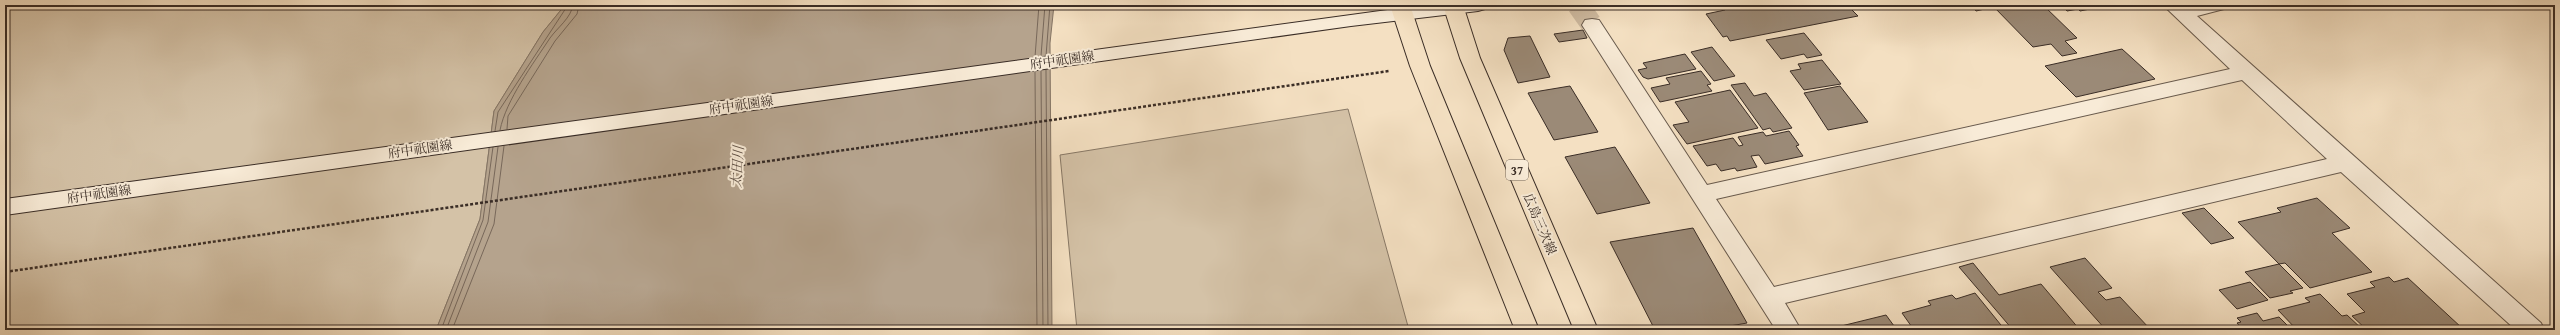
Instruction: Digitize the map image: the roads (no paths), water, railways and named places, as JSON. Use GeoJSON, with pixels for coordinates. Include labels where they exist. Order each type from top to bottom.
{"type":"FeatureCollection","features":[{"type":"Feature","properties":{"kind":"main road","name":"広島三次線"},"geometry":{"type":"LineString","coordinates":[[1454,7],[1472,65],[1586,330]]}},
{"type":"Feature","properties":{"kind":"main road"},"geometry":{"type":"LineString","coordinates":[[1401,10],[1420,66],[1528,330]]}},
{"type":"Feature","properties":{"kind":"street","name":"府中祇園線"},"geometry":{"type":"LineString","coordinates":[[5,207],[1350,20],[1401,10],[1478,5]]}},
{"type":"Feature","properties":{"kind":"street"},"geometry":{"type":"LineString","coordinates":[[2177,9],[2217,5]]}},
{"type":"Feature","properties":{"kind":"street"},"geometry":{"type":"LineString","coordinates":[[2177,9],[2345,164],[2532,330]]}},
{"type":"Feature","properties":{"kind":"street"},"geometry":{"type":"LineString","coordinates":[[1592,26],[1789,330]]}},
{"type":"Feature","properties":{"kind":"street"},"geometry":{"type":"LineString","coordinates":[[1701,194],[2246,72]]}},
{"type":"Feature","properties":{"kind":"street"},"geometry":{"type":"LineString","coordinates":[[1768,298],[2345,164]]}},
{"type":"Feature","properties":{"kind":"water","name":"太田川"},"geometry":{"type":"Polygon","coordinates":[[[565,5],[1054,5],[1050,43],[1052,330],[436,330],[480,219],[494,111],[543,32],[565,5]]]}},
{"type":"Feature","properties":{"kind":"tunnel"},"geometry":{"type":"LineString","coordinates":[[1578,5],[1592,25]]}}]}
